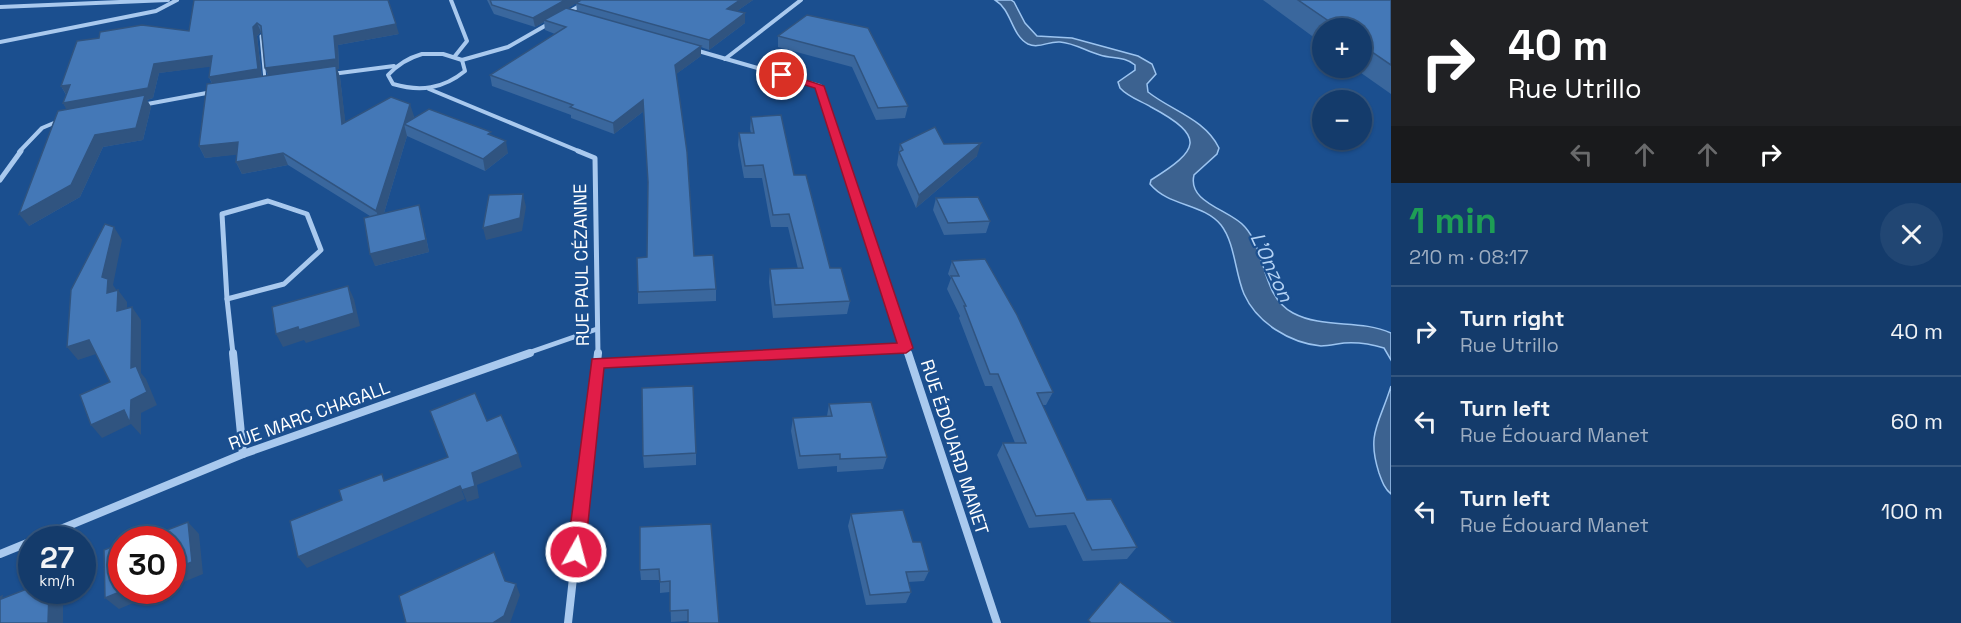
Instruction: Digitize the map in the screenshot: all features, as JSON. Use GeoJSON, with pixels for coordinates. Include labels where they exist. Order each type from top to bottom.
{"type":"FeatureCollection","features":[{"type":"Feature","properties":{"kind":"street"},"geometry":{"type":"LineString","coordinates":[[0,7],[168,0]]}},
{"type":"Feature","properties":{"kind":"street"},"geometry":{"type":"LineString","coordinates":[[0,42],[156,11],[177,0]]}},
{"type":"Feature","properties":{"kind":"street"},"geometry":{"type":"LineString","coordinates":[[451,0],[467,41],[455,56]]}},
{"type":"Feature","properties":{"kind":"street"},"geometry":{"type":"LineString","coordinates":[[578,16],[566,13],[590,0]]}},
{"type":"Feature","properties":{"kind":"street"},"geometry":{"type":"LineString","coordinates":[[725,59],[801,0]]}},
{"type":"Feature","properties":{"kind":"street"},"geometry":{"type":"LineString","coordinates":[[462,60],[508,47],[556,19]]}},
{"type":"Feature","properties":{"kind":"street","name":"RUE ÉDOUARD MANET"},"geometry":{"type":"LineString","coordinates":[[691,49],[820,86],[997,623]]}},
{"type":"Feature","properties":{"kind":"street"},"geometry":{"type":"LineString","coordinates":[[324,75],[394,66],[412,57],[435,53],[455,56],[462,60],[465,71],[452,82],[429,89],[408,89],[393,84],[388,75],[394,66]]}},
{"type":"Feature","properties":{"kind":"street"},"geometry":{"type":"LineString","coordinates":[[255,84],[277,81]]}},
{"type":"Feature","properties":{"kind":"street","name":"RUE PAUL CÉZANNE"},"geometry":{"type":"LineString","coordinates":[[429,89],[595,158],[598,363],[568,623]]}},
{"type":"Feature","properties":{"kind":"street"},"geometry":{"type":"LineString","coordinates":[[131,107],[221,90]]}},
{"type":"Feature","properties":{"kind":"street"},"geometry":{"type":"LineString","coordinates":[[0,180],[38,130],[52,121],[64,119]]}},
{"type":"Feature","properties":{"kind":"street"},"geometry":{"type":"LineString","coordinates":[[227,299],[284,284],[321,250],[307,214],[268,201],[222,214],[227,299],[243,454]]}},
{"type":"Feature","properties":{"kind":"street","name":"RUE MARC CHAGALL"},"geometry":{"type":"LineString","coordinates":[[69,526],[243,454],[597,329]]}},
{"type":"Feature","properties":{"kind":"street"},"geometry":{"type":"LineString","coordinates":[[598,363],[906,348]]}},
{"type":"Feature","properties":{"kind":"street","name":"RUE MARC CHAGALL"},"geometry":{"type":"LineString","coordinates":[[0,554],[18,547]]}},
{"type":"Feature","properties":{"kind":"lane"},"geometry":{"type":"LineString","coordinates":[[261,36],[266,82]]}},
{"type":"Feature","properties":{"kind":"water"},"geometry":{"type":"Polygon","coordinates":[[[995,0],[1014,2],[1025,23],[1037,36],[1072,38],[1138,56],[1152,64],[1156,74],[1147,84],[1148,92],[1197,123],[1213,138],[1219,148],[1217,154],[1194,175],[1197,193],[1245,227],[1252,237],[1275,296],[1293,313],[1305,318],[1329,323],[1367,326],[1391,333],[1391,360],[1384,348],[1369,344],[1344,343],[1321,346],[1298,341],[1276,330],[1257,314],[1244,294],[1229,240],[1221,225],[1205,213],[1167,197],[1150,184],[1151,180],[1187,152],[1190,144],[1188,135],[1181,127],[1120,88],[1118,82],[1135,70],[1135,65],[1127,60],[1100,55],[1065,43],[1056,42],[1036,46],[1028,44],[1018,35],[1005,10],[995,0]]]}},
{"type":"Feature","properties":{"kind":"water"},"geometry":{"type":"Polygon","coordinates":[[[1391,386],[1391,494],[1380,476],[1375,459],[1374,438],[1391,386]]]}},
{"type":"Feature","properties":{"kind":"building"},"geometry":{"type":"Polygon","coordinates":[[[194,0],[388,0],[396,24],[334,36],[336,59],[265,68],[261,26],[257,23],[253,27],[258,69],[209,77],[212,56],[154,64],[148,88],[63,103],[70,85],[61,86],[77,41],[99,38],[100,32],[142,25],[189,31],[194,0]]]}},
{"type":"Feature","properties":{"kind":"building"},"geometry":{"type":"Polygon","coordinates":[[[490,0],[565,0],[533,18],[492,5],[490,0]]]}},
{"type":"Feature","properties":{"kind":"building"},"geometry":{"type":"Polygon","coordinates":[[[581,0],[740,0],[727,9],[745,13],[709,40],[576,3],[581,0]]]}},
{"type":"Feature","properties":{"kind":"building"},"geometry":{"type":"Polygon","coordinates":[[[1298,0],[1391,0],[1391,65],[1372,52],[1372,18],[1324,18],[1298,0]]]}},
{"type":"Feature","properties":{"kind":"building"},"geometry":{"type":"Polygon","coordinates":[[[566,8],[701,46],[675,65],[687,152],[694,256],[713,255],[716,289],[638,292],[637,258],[647,257],[648,182],[643,100],[613,123],[570,107],[573,105],[490,75],[566,27],[544,20],[566,8]]]}},
{"type":"Feature","properties":{"kind":"building"},"geometry":{"type":"Polygon","coordinates":[[[807,15],[868,28],[908,106],[878,108],[854,56],[778,36],[807,15]]]}},
{"type":"Feature","properties":{"kind":"building"},"geometry":{"type":"Polygon","coordinates":[[[336,66],[342,124],[391,97],[410,104],[376,211],[283,153],[236,162],[238,142],[199,146],[207,84],[336,66]]]}},
{"type":"Feature","properties":{"kind":"building"},"geometry":{"type":"Polygon","coordinates":[[[145,95],[136,128],[95,135],[71,185],[19,214],[58,111],[145,95]]]}},
{"type":"Feature","properties":{"kind":"building"},"geometry":{"type":"Polygon","coordinates":[[[429,109],[491,132],[488,134],[506,141],[483,159],[404,124],[429,109]]]}},
{"type":"Feature","properties":{"kind":"building"},"geometry":{"type":"Polygon","coordinates":[[[781,115],[794,175],[806,175],[830,268],[841,268],[850,301],[775,305],[770,269],[803,268],[789,214],[773,215],[763,165],[745,166],[739,133],[754,133],[751,117],[781,115]]]}},
{"type":"Feature","properties":{"kind":"building"},"geometry":{"type":"Polygon","coordinates":[[[935,127],[944,144],[981,143],[919,195],[899,152],[903,150],[900,144],[935,127]]]}},
{"type":"Feature","properties":{"kind":"building"},"geometry":{"type":"Polygon","coordinates":[[[523,194],[520,218],[483,228],[489,195],[523,194]]]}},
{"type":"Feature","properties":{"kind":"building"},"geometry":{"type":"Polygon","coordinates":[[[978,197],[990,221],[948,223],[936,198],[978,197]]]}},
{"type":"Feature","properties":{"kind":"building"},"geometry":{"type":"Polygon","coordinates":[[[419,205],[426,240],[370,254],[364,218],[419,205]]]}},
{"type":"Feature","properties":{"kind":"building"},"geometry":{"type":"Polygon","coordinates":[[[105,224],[114,227],[102,277],[108,279],[107,293],[118,290],[117,311],[132,307],[131,368],[136,366],[147,392],[131,400],[130,423],[124,410],[91,425],[80,395],[110,382],[89,340],[67,347],[71,290],[105,224]]]}},
{"type":"Feature","properties":{"kind":"building"},"geometry":{"type":"Polygon","coordinates":[[[985,259],[1017,315],[1053,392],[1037,393],[1087,500],[1111,499],[1137,547],[1092,550],[1074,513],[1036,516],[1003,443],[1026,443],[998,374],[990,374],[964,306],[966,306],[951,276],[959,276],[952,261],[985,259]]]}},
{"type":"Feature","properties":{"kind":"building"},"geometry":{"type":"Polygon","coordinates":[[[348,286],[354,313],[299,330],[298,327],[276,334],[272,307],[348,286]]]}},
{"type":"Feature","properties":{"kind":"building"},"geometry":{"type":"Polygon","coordinates":[[[693,386],[696,453],[643,456],[642,388],[693,386]]]}},
{"type":"Feature","properties":{"kind":"building"},"geometry":{"type":"Polygon","coordinates":[[[475,393],[487,421],[501,415],[518,454],[472,473],[475,486],[462,490],[460,486],[298,557],[290,521],[342,500],[339,490],[382,474],[384,481],[448,457],[430,411],[475,393]]]}},
{"type":"Feature","properties":{"kind":"building"},"geometry":{"type":"Polygon","coordinates":[[[871,402],[887,457],[840,459],[840,454],[800,456],[793,418],[832,416],[829,404],[871,402]]]}},
{"type":"Feature","properties":{"kind":"building"},"geometry":{"type":"Polygon","coordinates":[[[903,510],[913,542],[921,542],[929,571],[906,572],[911,592],[870,595],[851,514],[903,510]]]}},
{"type":"Feature","properties":{"kind":"building"},"geometry":{"type":"Polygon","coordinates":[[[188,522],[192,562],[186,564],[186,526],[178,526],[188,522]]]}},
{"type":"Feature","properties":{"kind":"building"},"geometry":{"type":"Polygon","coordinates":[[[711,524],[719,623],[688,623],[688,610],[670,611],[670,581],[660,582],[659,569],[640,570],[640,527],[711,524]]]}},
{"type":"Feature","properties":{"kind":"building"},"geometry":{"type":"Polygon","coordinates":[[[108,548],[108,597],[105,598],[104,550],[108,548]]]}},
{"type":"Feature","properties":{"kind":"building"},"geometry":{"type":"Polygon","coordinates":[[[494,552],[505,581],[516,584],[504,616],[493,623],[406,623],[399,596],[494,552]]]}},
{"type":"Feature","properties":{"kind":"building"},"geometry":{"type":"Polygon","coordinates":[[[1120,582],[1174,623],[1091,623],[1088,620],[1120,582]]]}},
{"type":"Feature","properties":{"kind":"building"},"geometry":{"type":"Polygon","coordinates":[[[18,592],[18,604],[49,604],[48,623],[0,623],[0,597],[2,596],[1,599],[18,592]]]}},
{"type":"Feature","properties":{"kind":"route"},"geometry":{"type":"LineString","coordinates":[[576,552],[598,363],[906,348],[820,86],[782,75]]}},
{"type":"Feature","properties":{"kind":"water label","name":"L'Onzon"},"geometry":{"type":"Point","coordinates":[1272,267]}}]}
